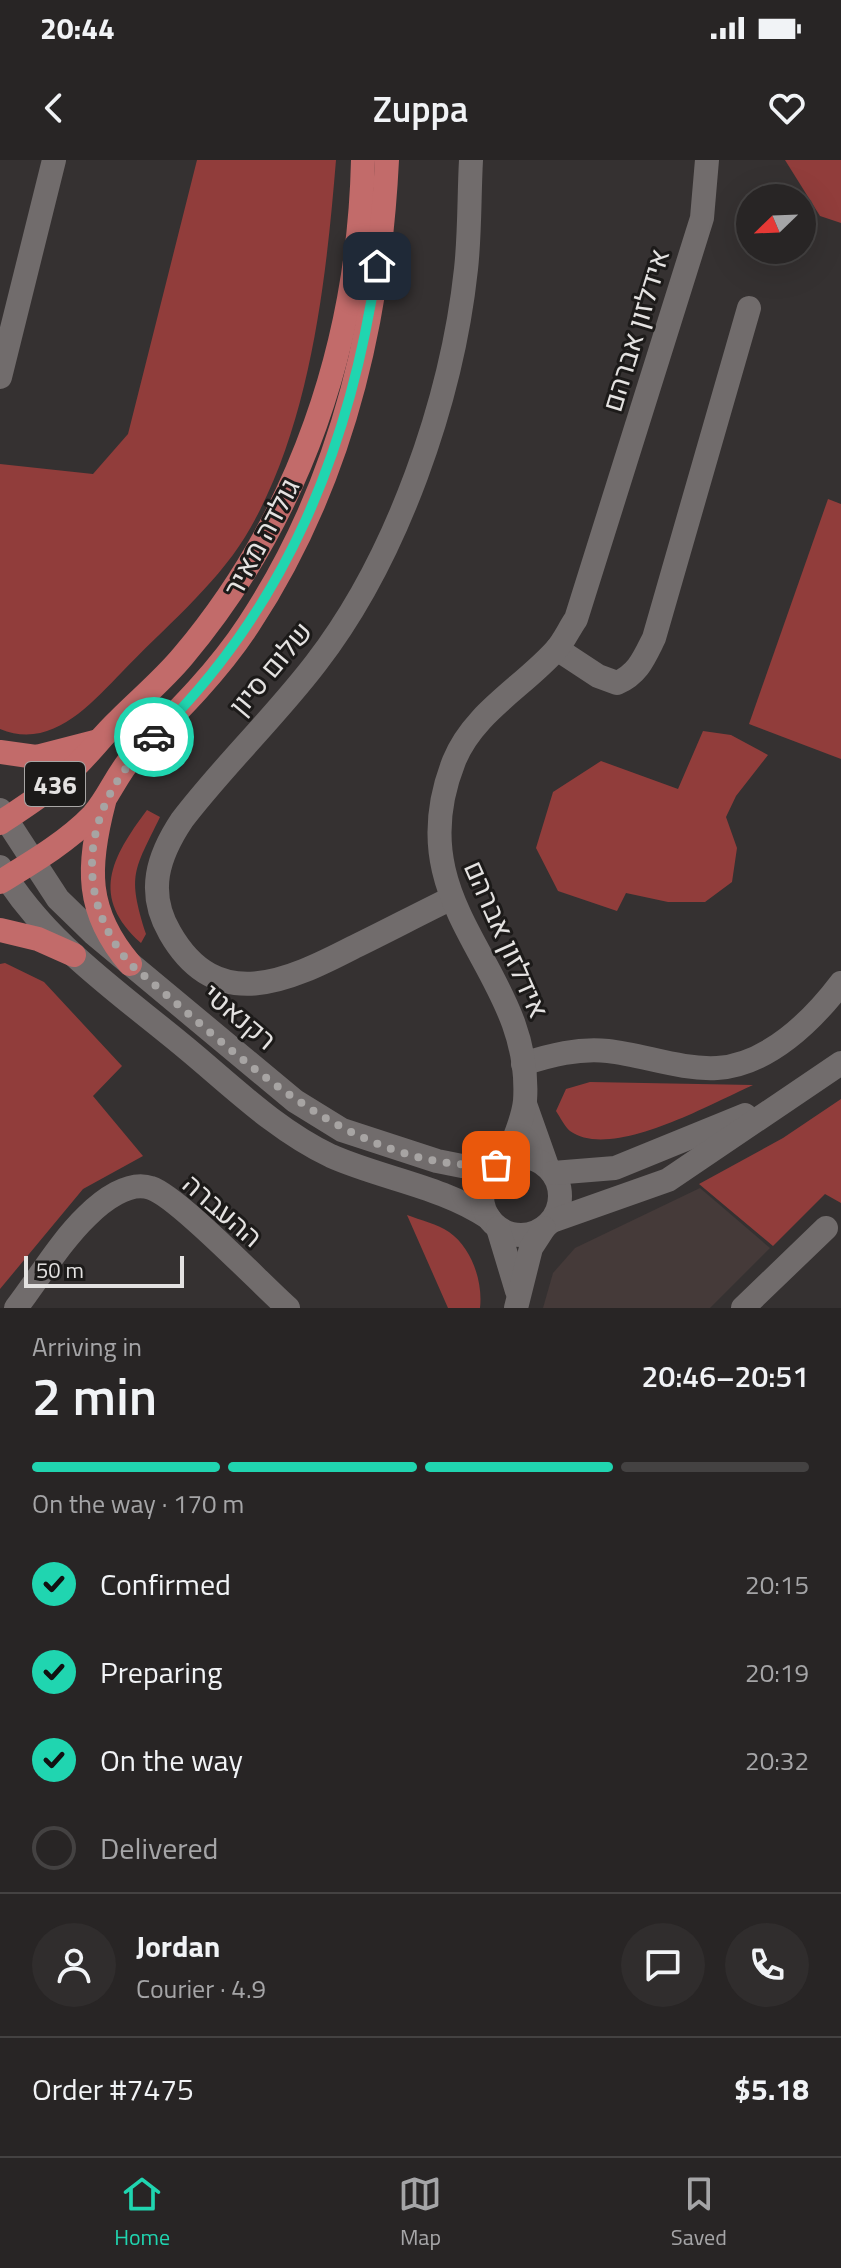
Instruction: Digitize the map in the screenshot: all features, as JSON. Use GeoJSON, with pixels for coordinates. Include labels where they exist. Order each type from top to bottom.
{"type":"FeatureCollection","features":[{"type":"Feature","properties":{"kind":"main road","name":"436"},"geometry":{"type":"LineString","coordinates":[[2,817],[60,780],[181,659],[255,559],[297,477],[314,433],[342,334],[353,266],[363,160]]}},
{"type":"Feature","properties":{"kind":"main road","name":"גולדה מאיר"},"geometry":{"type":"LineString","coordinates":[[32,862],[76,830],[105,799],[131,758],[181,708],[248,626],[282,570],[320,492],[352,393],[381,240],[387,160]]}},
{"type":"Feature","properties":{"kind":"main road"},"geometry":{"type":"LineString","coordinates":[[0,752],[36,757],[98,741]]}},
{"type":"Feature","properties":{"kind":"main road"},"geometry":{"type":"LineString","coordinates":[[105,799],[94,858],[95,904],[111,941],[130,964]]}},
{"type":"Feature","properties":{"kind":"main road","name":"436"},"geometry":{"type":"LineString","coordinates":[[2,876],[32,862]]}},
{"type":"Feature","properties":{"kind":"main road"},"geometry":{"type":"LineString","coordinates":[[0,930],[38,939],[74,955]]}},
{"type":"Feature","properties":{"kind":"street"},"geometry":{"type":"LineString","coordinates":[[0,377],[54,160]]}},
{"type":"Feature","properties":{"kind":"street","name":"שלום סיון"},"geometry":{"type":"LineString","coordinates":[[452,898],[302,974],[272,983],[247,985],[220,980],[196,966],[177,946],[164,923],[155,886],[168,841],[182,820],[316,663],[370,582],[394,531],[414,482],[456,328],[466,272],[471,160]]}},
{"type":"Feature","properties":{"kind":"street","name":"אידלזון אברהם"},"geometry":{"type":"LineString","coordinates":[[525,1104],[523,1064],[511,1016],[452,898],[438,852],[443,795],[455,758],[495,706],[557,649],[576,619],[698,231],[707,160]]}},
{"type":"Feature","properties":{"kind":"street"},"geometry":{"type":"LineString","coordinates":[[557,649],[598,676],[617,683],[632,676],[643,661],[654,638],[749,308]]}},
{"type":"Feature","properties":{"kind":"street","name":"רקנאטי"},"geometry":{"type":"LineString","coordinates":[[2,817],[58,899],[130,964],[295,1101],[342,1130],[437,1161],[462,1166],[501,1162]]}},
{"type":"Feature","properties":{"kind":"street"},"geometry":{"type":"LineString","coordinates":[[2,876],[36,918],[74,955],[278,1124],[307,1143],[355,1165],[451,1197],[493,1223],[521,1235],[668,1180],[841,1063]]}},
{"type":"Feature","properties":{"kind":"street"},"geometry":{"type":"LineString","coordinates":[[523,1064],[575,1051],[608,1051],[719,1068],[751,1057],[794,1034],[820,1011],[841,983]]}},
{"type":"Feature","properties":{"kind":"street"},"geometry":{"type":"LineString","coordinates":[[501,1162],[528,1157],[550,1169],[615,1168],[724,1126],[808,1084]]}},
{"type":"Feature","properties":{"kind":"street"},"geometry":{"type":"LineString","coordinates":[[517,1304],[516,1280],[482,1196],[488,1174],[501,1162],[525,1104]]}},
{"type":"Feature","properties":{"kind":"street"},"geometry":{"type":"LineString","coordinates":[[517,1304],[531,1248],[548,1224],[561,1192],[525,1104]]}},
{"type":"Feature","properties":{"kind":"street","name":"ההעברה"},"geometry":{"type":"LineString","coordinates":[[16,1308],[85,1217],[108,1199],[131,1187],[151,1187],[173,1203],[288,1308]]}},
{"type":"Feature","properties":{"kind":"street"},"geometry":{"type":"LineString","coordinates":[[743,1308],[826,1228]]}},
{"type":"Feature","properties":{"kind":"shaded area"},"geometry":{"type":"Polygon","coordinates":[[[197,160],[336,160],[320,305],[300,403],[285,450],[267,495],[232,555],[203,590],[96,698],[68,721],[52,729],[36,734],[19,734],[0,729],[0,464],[93,474],[128,434],[197,160]]]}},
{"type":"Feature","properties":{"kind":"shaded area"},"geometry":{"type":"Polygon","coordinates":[[[785,160],[841,160],[841,223],[820,216],[816,210],[816,184],[800,184],[785,160]]]}},
{"type":"Feature","properties":{"kind":"shaded area"},"geometry":{"type":"Polygon","coordinates":[[[828,499],[841,504],[841,759],[749,724],[828,499]]]}},
{"type":"Feature","properties":{"kind":"shaded area"},"geometry":{"type":"Polygon","coordinates":[[[703,731],[731,735],[768,755],[736,796],[726,817],[737,848],[732,882],[705,902],[668,902],[626,893],[617,911],[558,891],[536,848],[553,792],[601,761],[678,789],[703,731]]]}},
{"type":"Feature","properties":{"kind":"shaded area"},"geometry":{"type":"Polygon","coordinates":[[[147,810],[160,817],[136,873],[137,898],[146,934],[141,943],[115,910],[111,877],[124,845],[147,810]]]}},
{"type":"Feature","properties":{"kind":"shaded area"},"geometry":{"type":"Polygon","coordinates":[[[5,963],[44,982],[122,1066],[93,1096],[143,1156],[83,1189],[0,1289],[0,964],[5,963]]]}},
{"type":"Feature","properties":{"kind":"shaded area"},"geometry":{"type":"Polygon","coordinates":[[[590,1082],[753,1085],[662,1126],[610,1139],[588,1138],[570,1131],[556,1111],[566,1089],[590,1082]]]}},
{"type":"Feature","properties":{"kind":"shaded area"},"geometry":{"type":"Polygon","coordinates":[[[841,1099],[841,1203],[825,1194],[773,1246],[699,1184],[783,1138],[841,1099]]]}},
{"type":"Feature","properties":{"kind":"shaded area"},"geometry":{"type":"Polygon","coordinates":[[[700,1188],[770,1248],[710,1308],[543,1308],[553,1273],[575,1248],[700,1188]]]}},
{"type":"Feature","properties":{"kind":"shaded area"},"geometry":{"type":"Polygon","coordinates":[[[407,1215],[445,1229],[464,1247],[478,1277],[480,1308],[448,1308],[407,1215]]]}},
{"type":"Feature","properties":{"kind":"way so far"},"geometry":{"type":"LineString","coordinates":[[154,737],[131,758],[114,782],[99,821],[92,886],[101,923],[111,941],[130,964],[295,1101],[321,1118],[342,1130],[437,1161],[462,1166],[496,1165]]}},
{"type":"Feature","properties":{"kind":"route"},"geometry":{"type":"LineString","coordinates":[[154,737],[216,668],[248,626],[303,531],[338,442],[352,393],[377,266]]}}]}
